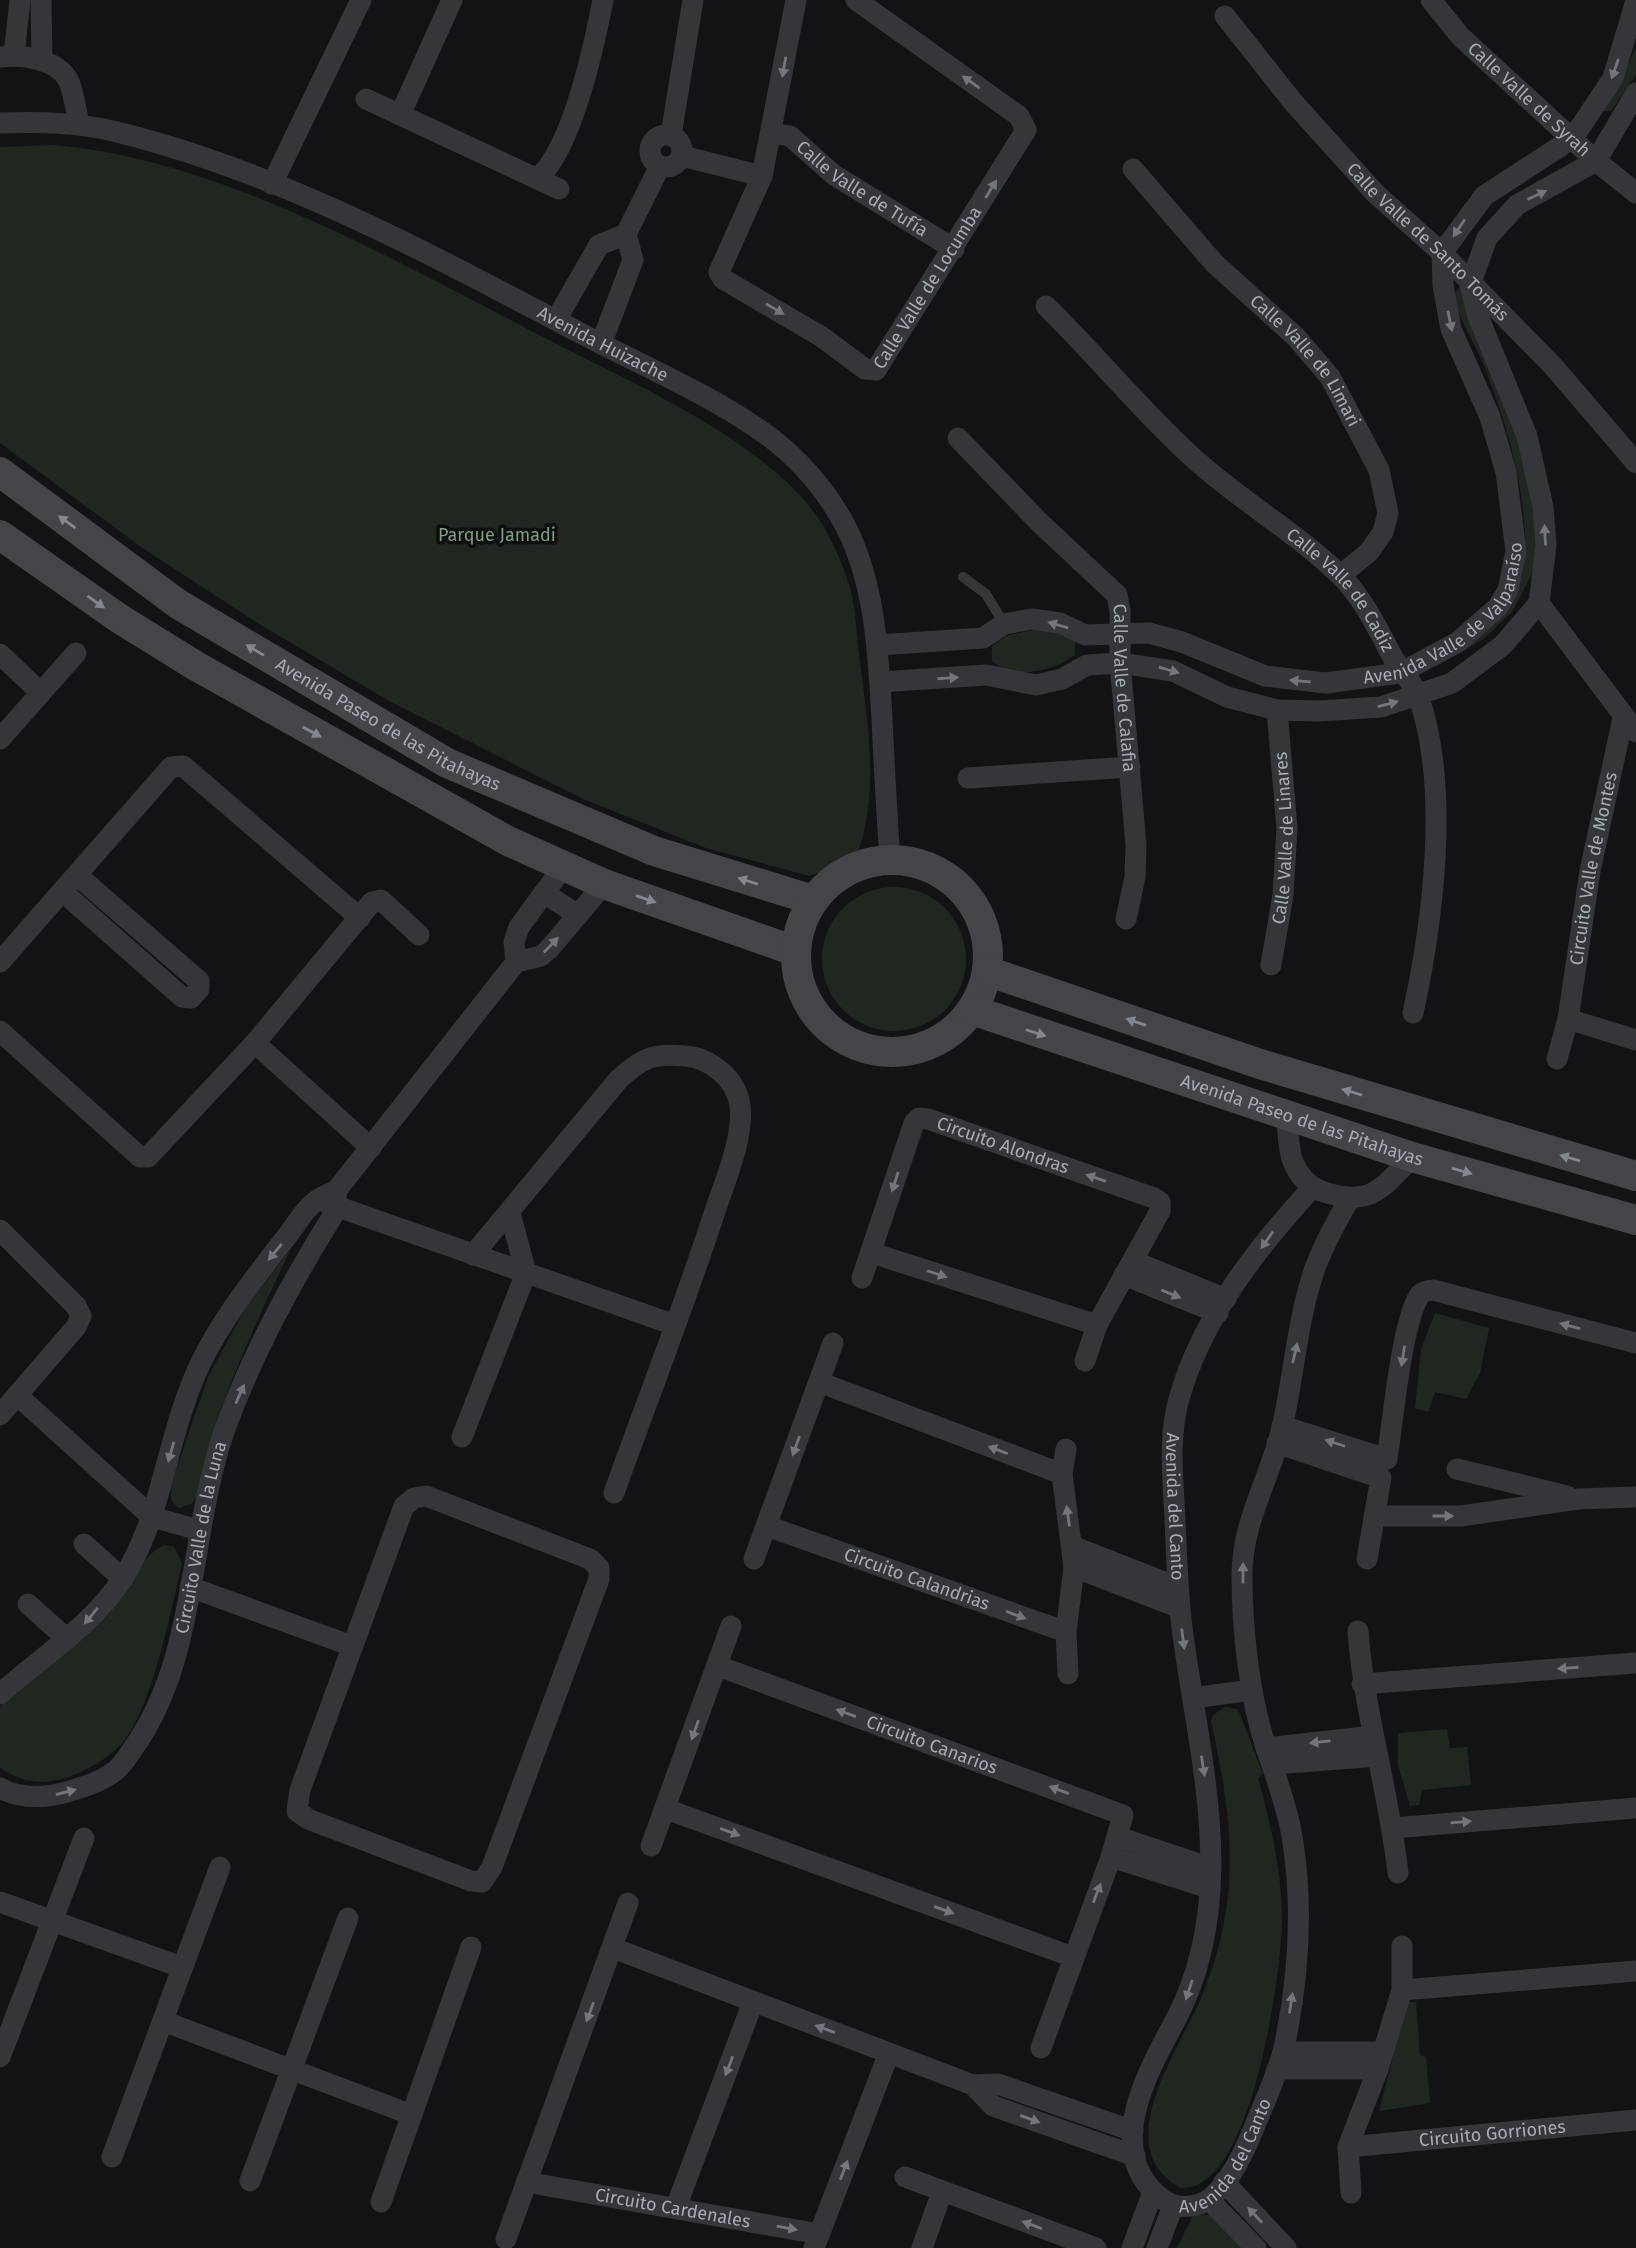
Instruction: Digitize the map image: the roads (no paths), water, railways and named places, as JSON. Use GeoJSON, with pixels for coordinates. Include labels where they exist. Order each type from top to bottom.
{"type":"FeatureCollection","features":[{"type":"Feature","properties":{"kind":"street"},"geometry":{"type":"LineString","coordinates":[[20,0],[7,56],[42,61],[64,75],[69,83],[79,123]]}},
{"type":"Feature","properties":{"kind":"street"},"geometry":{"type":"LineString","coordinates":[[41,0],[42,61]]}},
{"type":"Feature","properties":{"kind":"street"},"geometry":{"type":"LineString","coordinates":[[272,184],[361,0]]}},
{"type":"Feature","properties":{"kind":"street"},"geometry":{"type":"LineString","coordinates":[[400,115],[452,0]]}},
{"type":"Feature","properties":{"kind":"street"},"geometry":{"type":"LineString","coordinates":[[537,179],[547,171],[568,125],[594,44],[603,0]]}},
{"type":"Feature","properties":{"kind":"street"},"geometry":{"type":"LineString","coordinates":[[671,135],[693,0]]}},
{"type":"Feature","properties":{"kind":"street","name":"Calle Valle de Locumba"},"geometry":{"type":"LineString","coordinates":[[796,0],[762,176],[719,272],[723,279],[822,337],[865,369],[876,370],[882,365],[1024,136],[1025,124],[1019,116],[856,0]]}},
{"type":"Feature","properties":{"kind":"street","name":"Calle Valle de Syrah"},"geometry":{"type":"LineString","coordinates":[[1431,0],[1460,36],[1596,161],[1636,192]]}},
{"type":"Feature","properties":{"kind":"street"},"geometry":{"type":"LineString","coordinates":[[1442,253],[1484,196],[1573,138],[1612,78],[1634,3]]}},
{"type":"Feature","properties":{"kind":"street","name":"Calle Valle de Santo Tomás"},"geometry":{"type":"LineString","coordinates":[[1225,16],[1293,102],[1375,193],[1442,253],[1470,285],[1553,366],[1636,463]]}},
{"type":"Feature","properties":{"kind":"street"},"geometry":{"type":"LineString","coordinates":[[1470,285],[1487,238],[1517,205],[1551,189],[1584,165],[1596,161],[1636,93]]}},
{"type":"Feature","properties":{"kind":"street"},"geometry":{"type":"LineString","coordinates":[[366,99],[559,189]]}},
{"type":"Feature","properties":{"kind":"street","name":"Avenida Huizache"},"geometry":{"type":"LineString","coordinates":[[0,123],[79,123],[170,146],[272,184],[383,232],[556,320],[743,419],[798,462],[818,484],[846,529],[864,577],[878,645],[890,862]]}},
{"type":"Feature","properties":{"kind":"street","name":"Calle Valle de Tufía"},"geometry":{"type":"LineString","coordinates":[[772,133],[790,136],[834,175],[954,249]]}},
{"type":"Feature","properties":{"kind":"street"},"geometry":{"type":"LineString","coordinates":[[671,135],[681,144],[682,156],[673,166],[660,166],[651,158],[650,145],[659,136],[671,135]]}},
{"type":"Feature","properties":{"kind":"street"},"geometry":{"type":"LineString","coordinates":[[682,156],[762,176]]}},
{"type":"Feature","properties":{"kind":"street"},"geometry":{"type":"LineString","coordinates":[[556,320],[599,245],[626,234],[660,166]]}},
{"type":"Feature","properties":{"kind":"street","name":"Calle Valle de Limari"},"geometry":{"type":"LineString","coordinates":[[1133,169],[1214,263],[1296,337],[1330,377],[1379,470],[1388,513],[1382,532],[1369,552],[1341,575]]}},
{"type":"Feature","properties":{"kind":"street"},"geometry":{"type":"LineString","coordinates":[[601,344],[633,260],[626,234]]}},
{"type":"Feature","properties":{"kind":"street","name":"Avenida Valle de Valparaíso"},"geometry":{"type":"LineString","coordinates":[[878,645],[983,638],[1004,624],[1032,619],[1060,623],[1085,635],[1149,633],[1182,642],[1265,676],[1326,683],[1401,673],[1458,642],[1498,607],[1508,590],[1517,551],[1506,472],[1490,417],[1451,329],[1443,285],[1442,253]]}},
{"type":"Feature","properties":{"kind":"street","name":"Avenida Valle de Valparaíso"},"geometry":{"type":"LineString","coordinates":[[880,682],[986,675],[1036,685],[1062,679],[1087,666],[1120,663],[1173,670],[1227,697],[1277,710],[1319,712],[1381,707],[1452,683],[1503,645],[1539,603],[1546,545],[1527,436],[1478,316],[1470,285]]}},
{"type":"Feature","properties":{"kind":"street","name":"Calle Valle de Cadiz"},"geometry":{"type":"LineString","coordinates":[[1046,306],[1190,456],[1341,575],[1375,622],[1401,673],[1419,695],[1428,730],[1434,785],[1434,883],[1427,950],[1413,1013]]}},
{"type":"Feature","properties":{"kind":"street","name":"Calle Valle de Calafia"},"geometry":{"type":"LineString","coordinates":[[958,439],[1039,523],[1117,595],[1121,634],[1120,663],[1136,845],[1135,877],[1126,919]]}},
{"type":"Feature","properties":{"kind":"street","name":"Avenida Paseo de las Pitahayas"},"geometry":{"type":"LineString","coordinates":[[0,472],[178,604],[447,763],[653,851],[813,900]]}},
{"type":"Feature","properties":{"kind":"street"},"geometry":{"type":"LineString","coordinates":[[0,535],[120,619],[196,666],[508,841],[604,884],[795,951]]}},
{"type":"Feature","properties":{"kind":"street","name":"Circuito Valle de Montes"},"geometry":{"type":"LineString","coordinates":[[1539,603],[1630,725],[1590,871],[1568,1019],[1557,1059]]}},
{"type":"Feature","properties":{"kind":"street"},"geometry":{"type":"LineString","coordinates":[[1085,635],[1087,666]]}},
{"type":"Feature","properties":{"kind":"street"},"geometry":{"type":"LineString","coordinates":[[983,638],[986,675]]}},
{"type":"Feature","properties":{"kind":"street"},"geometry":{"type":"LineString","coordinates":[[0,739],[76,653]]}},
{"type":"Feature","properties":{"kind":"street"},"geometry":{"type":"LineString","coordinates":[[0,654],[41,693]]}},
{"type":"Feature","properties":{"kind":"street","name":"Calle Valle de Linares"},"geometry":{"type":"LineString","coordinates":[[1271,965],[1283,895],[1287,828],[1277,710]]}},
{"type":"Feature","properties":{"kind":"street"},"geometry":{"type":"LineString","coordinates":[[0,962],[171,767],[177,764],[359,918]]}},
{"type":"Feature","properties":{"kind":"street"},"geometry":{"type":"LineString","coordinates":[[968,778],[1130,767]]}},
{"type":"Feature","properties":{"kind":"street"},"geometry":{"type":"LineString","coordinates":[[508,841],[529,799]]}},
{"type":"Feature","properties":{"kind":"street"},"geometry":{"type":"LineString","coordinates":[[903,860],[931,868],[955,884],[974,906],[986,932],[987,971],[984,987],[972,1010],[950,1033],[923,1047],[892,1052],[861,1047],[834,1032],[812,1010],[799,982],[795,951],[801,924],[813,900],[831,882],[852,868],[877,861],[890,862],[903,860]]}},
{"type":"Feature","properties":{"kind":"street"},"geometry":{"type":"LineString","coordinates":[[516,962],[515,935],[564,866]]}},
{"type":"Feature","properties":{"kind":"street"},"geometry":{"type":"LineString","coordinates":[[63,892],[182,997],[191,998],[199,989],[198,981],[78,876]]}},
{"type":"Feature","properties":{"kind":"street","name":"Circuito Valle de la Luna"},"geometry":{"type":"LineString","coordinates":[[1,1692],[80,1628],[122,1578],[152,1517],[190,1387],[215,1340],[261,1267],[330,1199],[516,962],[541,956],[604,884]]}},
{"type":"Feature","properties":{"kind":"street"},"geometry":{"type":"LineString","coordinates":[[544,893],[578,915]]}},
{"type":"Feature","properties":{"kind":"street"},"geometry":{"type":"LineString","coordinates":[[0,1031],[140,1157],[148,1157],[254,1043],[372,902],[380,900],[419,935]]}},
{"type":"Feature","properties":{"kind":"street"},"geometry":{"type":"LineString","coordinates":[[987,971],[1273,1068],[1636,1176]]}},
{"type":"Feature","properties":{"kind":"street","name":"Avenida Paseo de las Pitahayas"},"geometry":{"type":"LineString","coordinates":[[972,1010],[1412,1157],[1636,1220]]}},
{"type":"Feature","properties":{"kind":"street"},"geometry":{"type":"LineString","coordinates":[[1568,1019],[1636,1040]]}},
{"type":"Feature","properties":{"kind":"street"},"geometry":{"type":"LineString","coordinates":[[254,1043],[371,1148]]}},
{"type":"Feature","properties":{"kind":"street"},"geometry":{"type":"LineString","coordinates":[[473,1255],[619,1079],[638,1062],[661,1054],[691,1056],[719,1068],[735,1088],[740,1107],[734,1155],[614,1493]]}},
{"type":"Feature","properties":{"kind":"street"},"geometry":{"type":"LineString","coordinates":[[1286,1115],[1291,1156],[1298,1171],[1312,1188],[1349,1200],[1372,1193],[1387,1183],[1412,1157]]}},
{"type":"Feature","properties":{"kind":"street","name":"Circuito Alondras"},"geometry":{"type":"LineString","coordinates":[[862,1278],[914,1123],[919,1118],[1154,1198],[1160,1202],[1160,1210],[1097,1325],[1085,1361]]}},
{"type":"Feature","properties":{"kind":"street","name":"Avenida del Canto"},"geometry":{"type":"LineString","coordinates":[[1312,1188],[1273,1231],[1222,1306],[1178,1401],[1171,1449],[1178,1597],[1212,1825],[1208,1918],[1188,1997],[1147,2074],[1138,2098],[1133,2131],[1135,2156],[1143,2176],[1153,2192],[1173,2206],[1196,2205],[1209,2200],[1237,2165],[1280,2061],[1295,1981],[1298,1915],[1293,1840],[1252,1690],[1242,1576],[1245,1535],[1280,1434],[1313,1275],[1325,1242],[1349,1200]]}},
{"type":"Feature","properties":{"kind":"street"},"geometry":{"type":"LineString","coordinates":[[330,1199],[473,1255],[675,1325]]}},
{"type":"Feature","properties":{"kind":"street","name":"Circuito Valle de la Luna"},"geometry":{"type":"LineString","coordinates":[[4,1796],[37,1797],[88,1786],[117,1770],[143,1735],[160,1701],[190,1587],[199,1530],[226,1427],[330,1199]]}},
{"type":"Feature","properties":{"kind":"street"},"geometry":{"type":"LineString","coordinates":[[462,1437],[526,1273],[510,1213]]}},
{"type":"Feature","properties":{"kind":"street"},"geometry":{"type":"LineString","coordinates":[[0,1230],[76,1306],[81,1316],[76,1327],[0,1415]]}},
{"type":"Feature","properties":{"kind":"street"},"geometry":{"type":"LineString","coordinates":[[872,1253],[1097,1325]]}},
{"type":"Feature","properties":{"kind":"street"},"geometry":{"type":"LineString","coordinates":[[1129,1268],[1222,1306]]}},
{"type":"Feature","properties":{"kind":"street"},"geometry":{"type":"LineString","coordinates":[[1280,1434],[1387,1459],[1407,1334],[1419,1297],[1424,1292],[1433,1290],[1636,1343]]}},
{"type":"Feature","properties":{"kind":"street"},"geometry":{"type":"LineString","coordinates":[[754,1559],[833,1343]]}},
{"type":"Feature","properties":{"kind":"street"},"geometry":{"type":"LineString","coordinates":[[819,1382],[1062,1474]]}},
{"type":"Feature","properties":{"kind":"street"},"geometry":{"type":"LineString","coordinates":[[17,1395],[152,1517],[199,1530]]}},
{"type":"Feature","properties":{"kind":"street"},"geometry":{"type":"LineString","coordinates":[[1280,1434],[1381,1478],[1367,1559]]}},
{"type":"Feature","properties":{"kind":"street"},"geometry":{"type":"LineString","coordinates":[[1066,1449],[1062,1474],[1074,1567],[1066,1632],[1068,1674]]}},
{"type":"Feature","properties":{"kind":"street"},"geometry":{"type":"LineString","coordinates":[[1457,1469],[1578,1499]]}},
{"type":"Feature","properties":{"kind":"street"},"geometry":{"type":"LineString","coordinates":[[426,1496],[590,1559],[599,1568],[600,1578],[492,1867],[482,1882],[458,1876],[308,1819],[297,1811],[300,1790],[352,1646],[404,1506],[414,1498],[426,1496]]}},
{"type":"Feature","properties":{"kind":"street"},"geometry":{"type":"LineString","coordinates":[[1374,1516],[1461,1516],[1578,1499],[1636,1497]]}},
{"type":"Feature","properties":{"kind":"street","name":"Circuito Calandrias"},"geometry":{"type":"LineString","coordinates":[[767,1526],[1066,1632]]}},
{"type":"Feature","properties":{"kind":"street"},"geometry":{"type":"LineString","coordinates":[[84,1544],[122,1578]]}},
{"type":"Feature","properties":{"kind":"street"},"geometry":{"type":"LineString","coordinates":[[1072,1546],[1178,1597]]}},
{"type":"Feature","properties":{"kind":"street"},"geometry":{"type":"LineString","coordinates":[[1074,1567],[1178,1597]]}},
{"type":"Feature","properties":{"kind":"street"},"geometry":{"type":"LineString","coordinates":[[190,1587],[352,1646]]}},
{"type":"Feature","properties":{"kind":"street"},"geometry":{"type":"LineString","coordinates":[[28,1604],[67,1639]]}},
{"type":"Feature","properties":{"kind":"street"},"geometry":{"type":"LineString","coordinates":[[651,1846],[731,1626]]}},
{"type":"Feature","properties":{"kind":"street"},"geometry":{"type":"LineString","coordinates":[[1358,1631],[1362,1684],[1393,1828],[1398,1872]]}},
{"type":"Feature","properties":{"kind":"street"},"geometry":{"type":"LineString","coordinates":[[1362,1684],[1636,1663]]}},
{"type":"Feature","properties":{"kind":"street","name":"Circuito Canarios"},"geometry":{"type":"LineString","coordinates":[[718,1666],[1117,1811],[1123,1815],[1123,1822],[1114,1847]]}},
{"type":"Feature","properties":{"kind":"street"},"geometry":{"type":"LineString","coordinates":[[1193,1698],[1252,1690]]}},
{"type":"Feature","properties":{"kind":"street"},"geometry":{"type":"LineString","coordinates":[[1270,1756],[1376,1746]]}},
{"type":"Feature","properties":{"kind":"street"},"geometry":{"type":"LineString","coordinates":[[1393,1828],[1636,1808]]}},
{"type":"Feature","properties":{"kind":"street"},"geometry":{"type":"LineString","coordinates":[[666,1809],[1073,1957]]}},
{"type":"Feature","properties":{"kind":"street"},"geometry":{"type":"LineString","coordinates":[[0,2057],[50,1920],[84,1838]]}},
{"type":"Feature","properties":{"kind":"street"},"geometry":{"type":"LineString","coordinates":[[1041,2048],[1114,1847],[1210,1878]]}},
{"type":"Feature","properties":{"kind":"street"},"geometry":{"type":"LineString","coordinates":[[112,2157],[220,1867]]}},
{"type":"Feature","properties":{"kind":"street"},"geometry":{"type":"LineString","coordinates":[[0,1902],[181,1968]]}},
{"type":"Feature","properties":{"kind":"street"},"geometry":{"type":"LineString","coordinates":[[506,2239],[628,1903]]}},
{"type":"Feature","properties":{"kind":"street"},"geometry":{"type":"LineString","coordinates":[[250,2181],[348,1918]]}},
{"type":"Feature","properties":{"kind":"street"},"geometry":{"type":"LineString","coordinates":[[1351,2193],[1348,2147],[1381,2061],[1402,1990],[1402,1946]]}},
{"type":"Feature","properties":{"kind":"street"},"geometry":{"type":"LineString","coordinates":[[382,2202],[471,1947]]}},
{"type":"Feature","properties":{"kind":"street"},"geometry":{"type":"LineString","coordinates":[[613,1948],[973,2085],[998,2084],[1133,2131]]}},
{"type":"Feature","properties":{"kind":"street"},"geometry":{"type":"LineString","coordinates":[[1402,1990],[1636,1971]]}},
{"type":"Feature","properties":{"kind":"street"},"geometry":{"type":"LineString","coordinates":[[676,2207],[753,2002]]}},
{"type":"Feature","properties":{"kind":"street"},"geometry":{"type":"LineString","coordinates":[[163,2021],[412,2115]]}},
{"type":"Feature","properties":{"kind":"street","name":"Circuito Cardenales"},"geometry":{"type":"LineString","coordinates":[[526,2182],[676,2207],[817,2241],[889,2053]]}},
{"type":"Feature","properties":{"kind":"street"},"geometry":{"type":"LineString","coordinates":[[1280,2061],[1381,2061]]}},
{"type":"Feature","properties":{"kind":"street"},"geometry":{"type":"LineString","coordinates":[[973,2085],[993,2106],[1135,2156]]}},
{"type":"Feature","properties":{"kind":"street","name":"Circuito Gorriones"},"geometry":{"type":"LineString","coordinates":[[1348,2147],[1636,2120]]}},
{"type":"Feature","properties":{"kind":"street"},"geometry":{"type":"LineString","coordinates":[[905,2177],[1096,2248]]}},
{"type":"Feature","properties":{"kind":"street"},"geometry":{"type":"LineString","coordinates":[[1224,2182],[1286,2248]]}},
{"type":"Feature","properties":{"kind":"street"},"geometry":{"type":"LineString","coordinates":[[922,2248],[942,2192]]}},
{"type":"Feature","properties":{"kind":"street"},"geometry":{"type":"LineString","coordinates":[[1132,2248],[1153,2192]]}},
{"type":"Feature","properties":{"kind":"street"},"geometry":{"type":"LineString","coordinates":[[1209,2200],[1256,2248]]}},
{"type":"Feature","properties":{"kind":"street"},"geometry":{"type":"LineString","coordinates":[[1157,2248],[1173,2206]]}},
{"type":"Feature","properties":{"kind":"lane"},"geometry":{"type":"LineString","coordinates":[[962,577],[986,594],[1004,624]]}},
{"type":"Feature","properties":{"kind":"park label","name":"Parque Jamadi"},"geometry":{"type":"Point","coordinates":[497,535]}}]}
